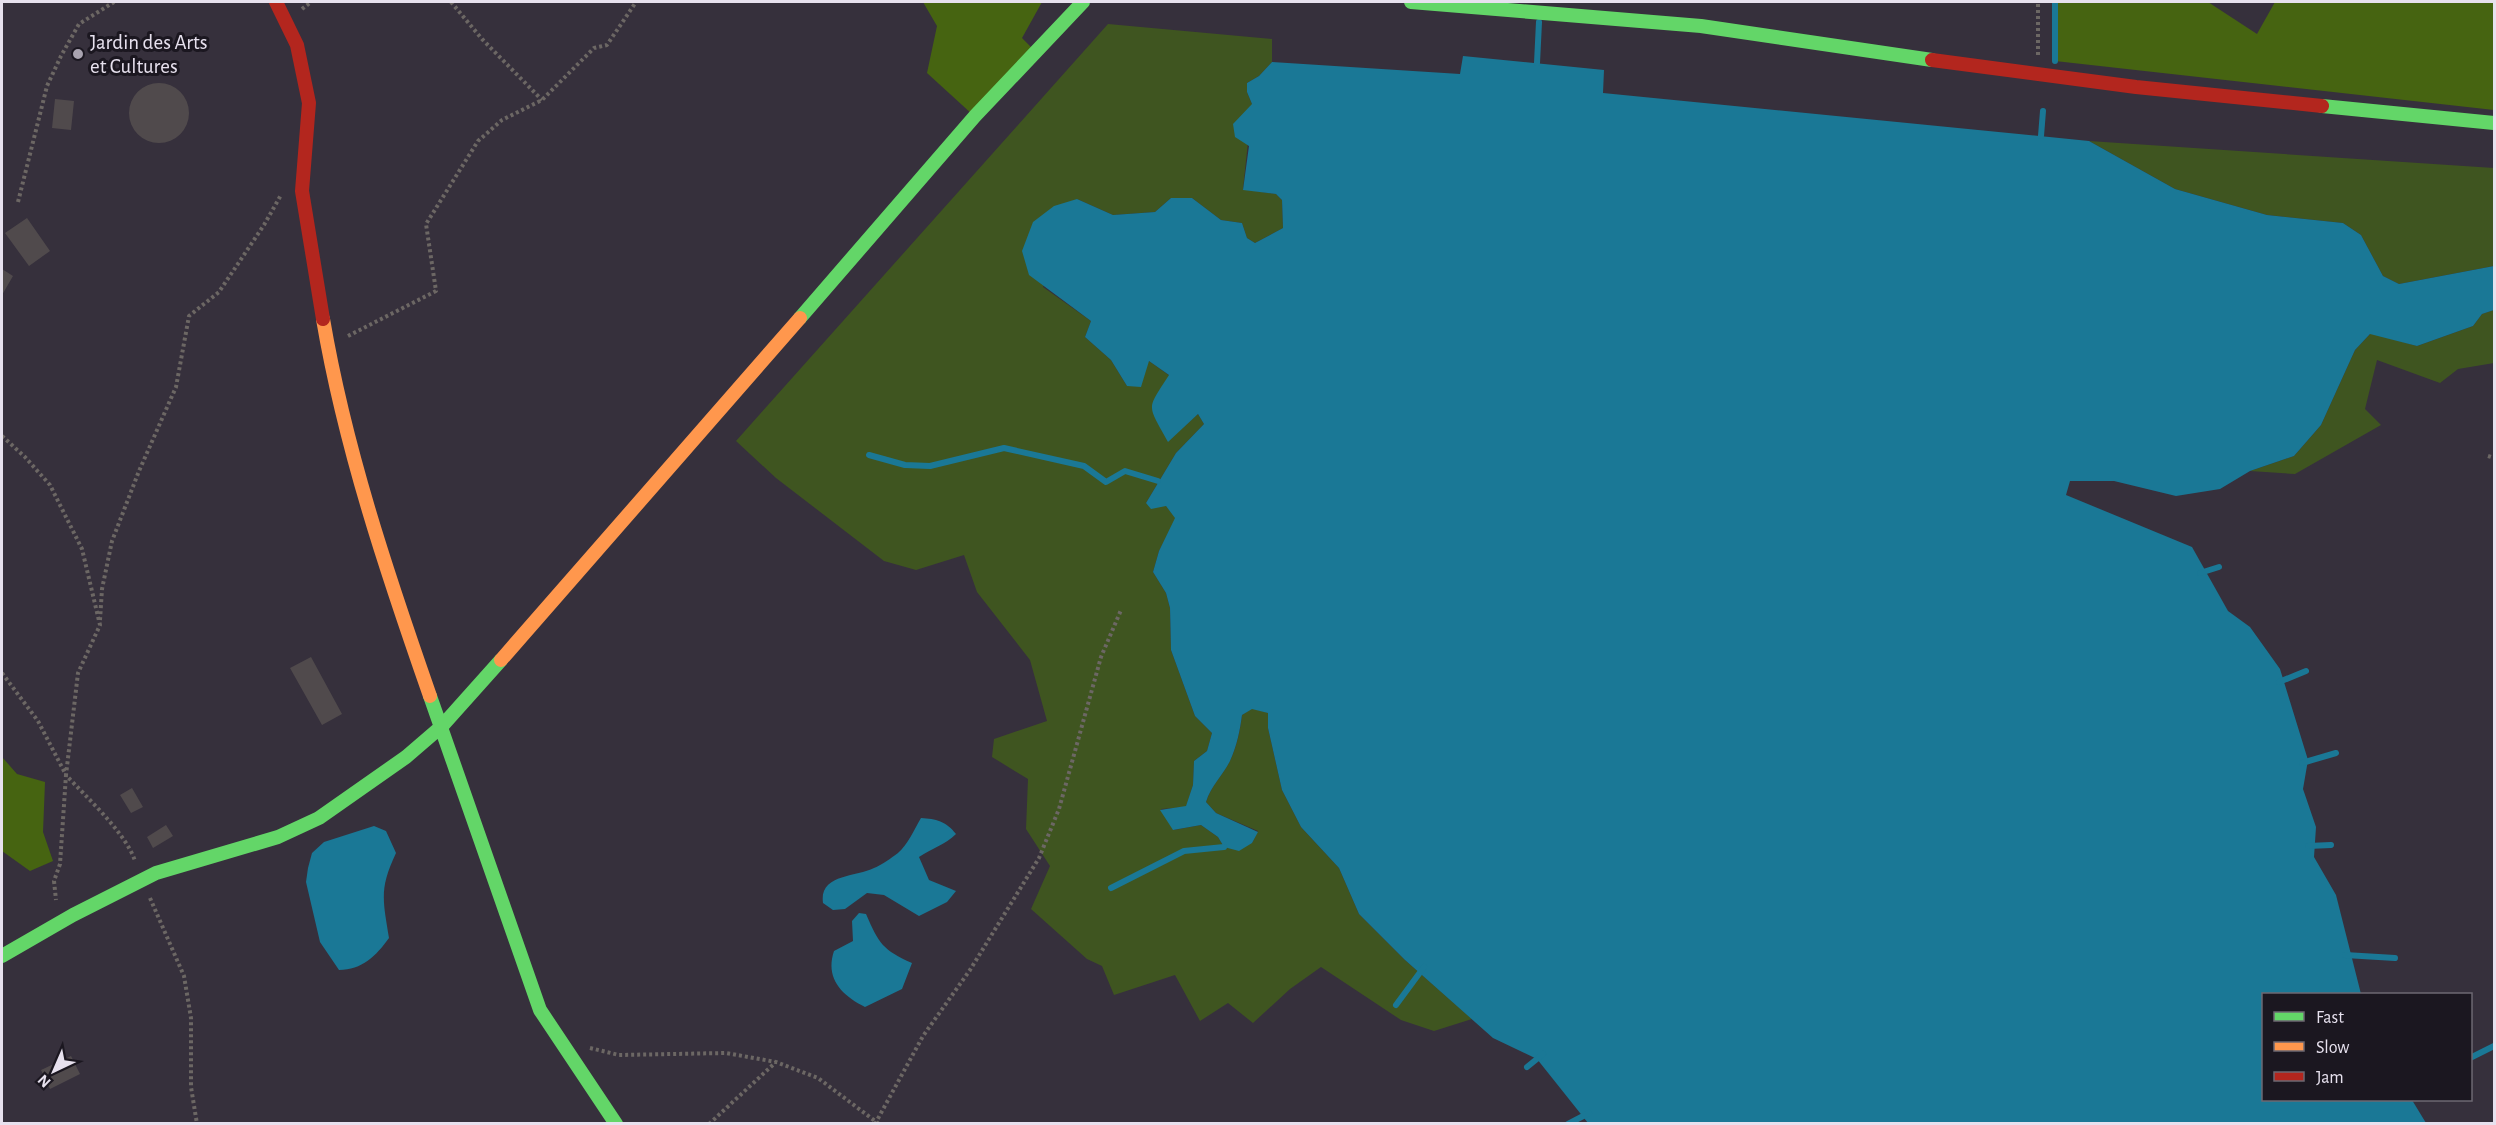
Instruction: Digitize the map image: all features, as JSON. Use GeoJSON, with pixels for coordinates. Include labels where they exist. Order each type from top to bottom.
{"type":"FeatureCollection","features":[{"type":"Feature","properties":{"kind":"street"},"geometry":{"type":"LineString","coordinates":[[276,2],[288,22],[297,45],[309,103],[303,154],[302,191],[328,346],[351,447],[387,573],[540,1010],[616,1124]]}},
{"type":"Feature","properties":{"kind":"street"},"geometry":{"type":"LineString","coordinates":[[2,956],[73,915],[156,873],[278,837],[318,818],[406,758],[442,726],[603,545],[975,116],[1083,2]]}},
{"type":"Feature","properties":{"kind":"street"},"geometry":{"type":"LineString","coordinates":[[1411,2],[1701,26],[2037,74],[2494,123]]}},
{"type":"Feature","properties":{"kind":"path"},"geometry":{"type":"LineString","coordinates":[[18,202],[46,86],[80,24],[114,2]]}},
{"type":"Feature","properties":{"kind":"path"},"geometry":{"type":"LineString","coordinates":[[451,2],[482,39],[542,100]]}},
{"type":"Feature","properties":{"kind":"path"},"geometry":{"type":"LineString","coordinates":[[328,346],[436,291],[426,224],[477,141],[502,120],[542,100],[594,48],[607,45],[636,2]]}},
{"type":"Feature","properties":{"kind":"path"},"geometry":{"type":"LineString","coordinates":[[2037,74],[2038,2]]}},
{"type":"Feature","properties":{"kind":"path"},"geometry":{"type":"LineString","coordinates":[[56,901],[54,881],[60,864],[66,775],[78,673],[100,625],[102,589],[112,541],[139,471],[176,387],[189,316],[219,292],[264,225],[284,188]]}},
{"type":"Feature","properties":{"kind":"path"},"geometry":{"type":"LineString","coordinates":[[2,436],[50,485],[82,549],[100,625]]}},
{"type":"Feature","properties":{"kind":"path"},"geometry":{"type":"LineString","coordinates":[[2488,456],[2494,458]]}},
{"type":"Feature","properties":{"kind":"path"},"geometry":{"type":"LineString","coordinates":[[579,1046],[619,1055],[726,1053],[776,1062],[818,1078],[877,1122],[923,1036],[969,970],[1040,858],[1059,809],[1101,657],[1121,610]]}},
{"type":"Feature","properties":{"kind":"path"},"geometry":{"type":"LineString","coordinates":[[2,673],[38,721],[66,775],[132,854],[141,880],[184,976],[191,1018],[191,1088],[197,1124]]}},
{"type":"Feature","properties":{"kind":"path"},"geometry":{"type":"LineString","coordinates":[[709,1124],[776,1062]]}},
{"type":"Feature","properties":{"kind":"green space"},"geometry":{"type":"Polygon","coordinates":[[[923,2],[1042,2],[1022,38],[1034,50],[973,115],[927,73],[937,26],[923,2]]]}},
{"type":"Feature","properties":{"kind":"green space"},"geometry":{"type":"Polygon","coordinates":[[[2055,2],[2208,2],[2257,34],[2275,2],[2494,2],[2494,110],[2055,61],[2055,2]]]}},
{"type":"Feature","properties":{"kind":"green space"},"geometry":{"type":"Polygon","coordinates":[[[1108,24],[1272,39],[1272,62],[1259,76],[1247,83],[1247,92],[1252,104],[1243,189],[1276,194],[1282,200],[1283,228],[1255,243],[1247,238],[1242,223],[1221,220],[1192,198],[1171,198],[1155,212],[1113,215],[1077,199],[1043,287],[1091,321],[1085,337],[1111,360],[1127,386],[1149,361],[1170,376],[1168,441],[1198,414],[1204,424],[1176,453],[1146,503],[1166,506],[1176,518],[1159,551],[1153,572],[1166,593],[1170,608],[1171,650],[1195,716],[1212,733],[1207,751],[1194,761],[1193,785],[1186,807],[1161,809],[1174,830],[1201,825],[1218,837],[1224,847],[1252,843],[1258,831],[1216,813],[1206,802],[1232,755],[1242,715],[1252,708],[1269,713],[1268,728],[1282,790],[1301,827],[1339,868],[1359,914],[1405,960],[1472,1019],[1434,1031],[1401,1020],[1321,967],[1290,989],[1253,1023],[1228,1003],[1200,1021],[1175,975],[1114,995],[1102,966],[1087,959],[1031,909],[1050,866],[1026,829],[1028,779],[992,757],[994,739],[1047,721],[1030,660],[977,592],[964,555],[916,570],[884,561],[776,478],[736,441],[1108,24]]]}},
{"type":"Feature","properties":{"kind":"green space"},"geometry":{"type":"Polygon","coordinates":[[[2089,141],[2494,168],[2494,266],[2399,284],[2383,276],[2361,235],[2343,223],[2267,215],[2175,189],[2089,141]]]}},
{"type":"Feature","properties":{"kind":"green space"},"geometry":{"type":"Polygon","coordinates":[[[2494,310],[2494,363],[2458,369],[2440,383],[2377,360],[2365,409],[2381,425],[2295,474],[2250,471],[2294,456],[2321,425],[2355,350],[2371,333],[2417,346],[2473,326],[2482,314],[2494,310]]]}},
{"type":"Feature","properties":{"kind":"green space"},"geometry":{"type":"Polygon","coordinates":[[[2,757],[17,774],[45,782],[43,832],[53,861],[30,871],[2,851],[2,757]]]}},
{"type":"Feature","properties":{"kind":"water"},"geometry":{"type":"Polygon","coordinates":[[[1463,56],[1604,70],[1603,93],[2089,141],[2175,189],[2267,215],[2343,223],[2361,235],[2383,276],[2399,284],[2494,266],[2494,310],[2482,314],[2473,326],[2417,346],[2370,334],[2355,350],[2321,425],[2294,456],[2250,471],[2220,489],[2176,496],[2114,481],[2070,481],[2066,495],[2192,547],[2228,611],[2250,627],[2280,669],[2308,760],[2303,789],[2316,827],[2314,857],[2336,895],[2361,993],[2262,993],[2262,1101],[2413,1101],[2426,1123],[1588,1123],[1537,1059],[1493,1038],[1405,960],[1359,914],[1339,868],[1301,827],[1282,790],[1268,728],[1268,713],[1252,709],[1242,715],[1232,755],[1206,802],[1216,813],[1258,832],[1252,843],[1239,851],[1224,847],[1218,837],[1201,825],[1173,830],[1160,810],[1186,806],[1193,785],[1194,761],[1207,751],[1212,733],[1195,716],[1171,650],[1170,608],[1166,593],[1153,572],[1159,551],[1175,518],[1166,506],[1151,509],[1146,503],[1176,453],[1204,424],[1198,414],[1168,442],[1152,407],[1156,395],[1169,375],[1149,361],[1141,387],[1127,386],[1111,360],[1085,337],[1091,321],[1029,275],[1022,251],[1033,222],[1054,206],[1077,199],[1113,215],[1155,212],[1171,198],[1192,198],[1221,220],[1242,223],[1247,238],[1255,243],[1283,228],[1282,200],[1276,194],[1243,190],[1249,146],[1235,137],[1233,124],[1252,104],[1247,92],[1247,83],[1259,76],[1272,62],[1460,74],[1463,56]]]}},
{"type":"Feature","properties":{"kind":"water"},"geometry":{"type":"Polygon","coordinates":[[[921,818],[940,822],[956,834],[919,857],[929,880],[956,891],[947,902],[919,916],[884,895],[867,893],[845,909],[833,910],[823,903],[823,894],[833,882],[877,867],[898,853],[921,818]]]}},
{"type":"Feature","properties":{"kind":"water"},"geometry":{"type":"Polygon","coordinates":[[[374,826],[386,831],[396,853],[387,876],[384,895],[389,938],[379,951],[362,965],[339,970],[320,942],[306,882],[308,868],[312,853],[324,842],[374,826]]]}},
{"type":"Feature","properties":{"kind":"water"},"geometry":{"type":"Polygon","coordinates":[[[859,913],[866,914],[879,939],[888,950],[912,963],[902,989],[865,1007],[842,991],[837,985],[832,969],[834,951],[853,941],[852,921],[859,913]]]}},
{"type":"Feature","properties":{"kind":"building"},"geometry":{"type":"Polygon","coordinates":[[[159,83],[180,92],[189,113],[180,134],[159,143],[138,134],[129,113],[138,92],[159,83]]]}},
{"type":"Feature","properties":{"kind":"building"},"geometry":{"type":"Polygon","coordinates":[[[55,99],[74,101],[71,130],[52,128],[55,99]]]}},
{"type":"Feature","properties":{"kind":"building"},"geometry":{"type":"Polygon","coordinates":[[[27,218],[50,251],[29,266],[5,233],[27,218]]]}},
{"type":"Feature","properties":{"kind":"building"},"geometry":{"type":"Polygon","coordinates":[[[2,269],[13,276],[2,295],[2,269]]]}},
{"type":"Feature","properties":{"kind":"building"},"geometry":{"type":"Polygon","coordinates":[[[311,657],[342,714],[322,725],[290,668],[311,657]]]}},
{"type":"Feature","properties":{"kind":"building"},"geometry":{"type":"Polygon","coordinates":[[[132,788],[143,807],[131,813],[120,795],[132,788]]]}},
{"type":"Feature","properties":{"kind":"building"},"geometry":{"type":"Polygon","coordinates":[[[166,825],[173,836],[153,848],[147,837],[166,825]]]}},
{"type":"Feature","properties":{"kind":"building"},"geometry":{"type":"Polygon","coordinates":[[[71,1056],[80,1074],[50,1089],[41,1070],[71,1056]]]}},
{"type":"Feature","properties":{"kind":"waterway"},"geometry":{"type":"LineString","coordinates":[[2055,2],[2055,61]]}},
{"type":"Feature","properties":{"kind":"waterway"},"geometry":{"type":"LineString","coordinates":[[1537,63],[1539,22]]}},
{"type":"Feature","properties":{"kind":"waterway"},"geometry":{"type":"LineString","coordinates":[[2041,136],[2043,111]]}},
{"type":"Feature","properties":{"kind":"waterway"},"geometry":{"type":"LineString","coordinates":[[869,455],[905,465],[930,466],[1004,448],[1084,466],[1106,482],[1125,471],[1158,481]]}},
{"type":"Feature","properties":{"kind":"waterway"},"geometry":{"type":"LineString","coordinates":[[2200,573],[2219,567]]}},
{"type":"Feature","properties":{"kind":"waterway"},"geometry":{"type":"LineString","coordinates":[[2279,682],[2306,671]]}},
{"type":"Feature","properties":{"kind":"waterway"},"geometry":{"type":"LineString","coordinates":[[2302,763],[2336,753]]}},
{"type":"Feature","properties":{"kind":"waterway"},"geometry":{"type":"LineString","coordinates":[[2308,846],[2331,845]]}},
{"type":"Feature","properties":{"kind":"waterway"},"geometry":{"type":"LineString","coordinates":[[1111,888],[1184,851],[1224,847]]}},
{"type":"Feature","properties":{"kind":"waterway"},"geometry":{"type":"LineString","coordinates":[[2345,955],[2395,958]]}},
{"type":"Feature","properties":{"kind":"waterway"},"geometry":{"type":"LineString","coordinates":[[1396,1005],[1424,967]]}},
{"type":"Feature","properties":{"kind":"waterway"},"geometry":{"type":"LineString","coordinates":[[2472,1057],[2494,1046]]}},
{"type":"Feature","properties":{"kind":"waterway"},"geometry":{"type":"LineString","coordinates":[[1527,1067],[1543,1054]]}},
{"type":"Feature","properties":{"kind":"waterway"},"geometry":{"type":"LineString","coordinates":[[1568,1124],[1589,1113]]}},
{"type":"Feature","properties":{"kind":"traffic: fast"},"geometry":{"type":"LineString","coordinates":[[800,318],[975,116],[1083,2]]}},
{"type":"Feature","properties":{"kind":"traffic: fast"},"geometry":{"type":"LineString","coordinates":[[1411,2],[1701,26],[1932,60]]}},
{"type":"Feature","properties":{"kind":"traffic: fast"},"geometry":{"type":"LineString","coordinates":[[2322,106],[2494,123]]}},
{"type":"Feature","properties":{"kind":"traffic: fast"},"geometry":{"type":"LineString","coordinates":[[2,956],[73,915],[156,873],[278,837],[319,818],[406,757],[442,726],[501,660]]}},
{"type":"Feature","properties":{"kind":"traffic: fast"},"geometry":{"type":"LineString","coordinates":[[430,696],[540,1010],[616,1124]]}},
{"type":"Feature","properties":{"kind":"traffic: slow"},"geometry":{"type":"LineString","coordinates":[[501,660],[800,318]]}},
{"type":"Feature","properties":{"kind":"traffic: slow"},"geometry":{"type":"LineString","coordinates":[[323,319],[355,463],[383,557],[430,696]]}},
{"type":"Feature","properties":{"kind":"traffic: jam"},"geometry":{"type":"LineString","coordinates":[[276,2],[297,45],[309,103],[302,191],[323,319]]}},
{"type":"Feature","properties":{"kind":"traffic: jam"},"geometry":{"type":"LineString","coordinates":[[1932,60],[2136,87],[2322,106]]}},
{"type":"Feature","properties":{"kind":"place","name":"Jardin des Arts et Cultures"},"geometry":{"type":"Point","coordinates":[78,54]}}]}
